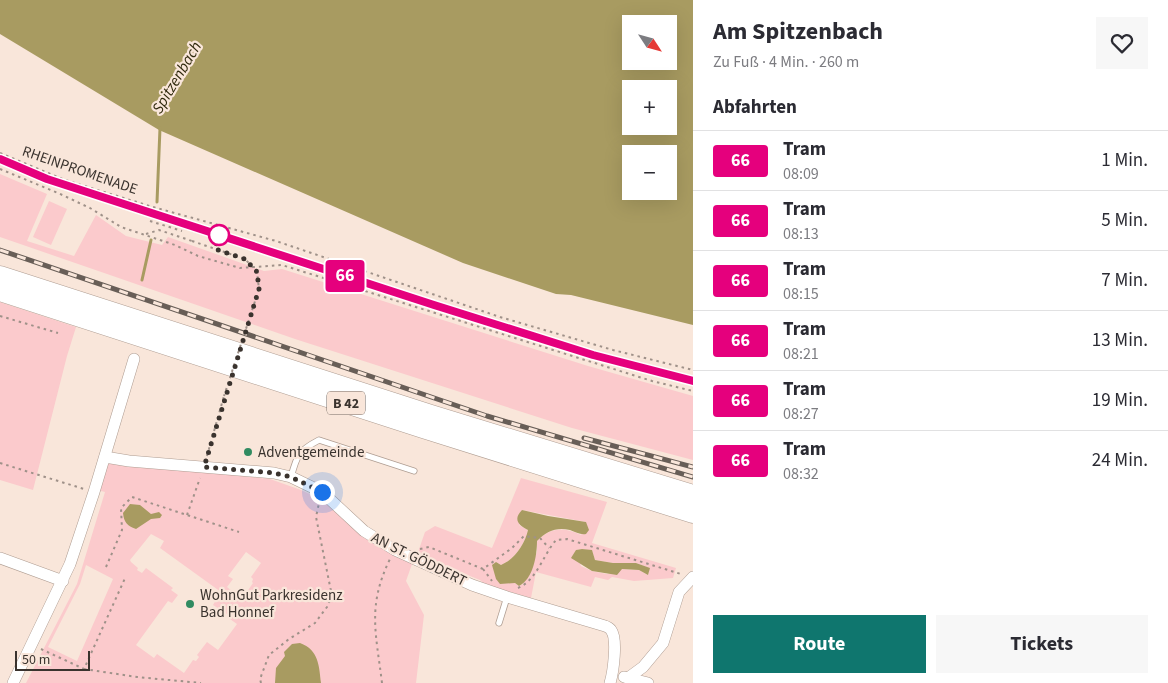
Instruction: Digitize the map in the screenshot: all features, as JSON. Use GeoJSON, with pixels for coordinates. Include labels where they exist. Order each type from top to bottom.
{"type":"FeatureCollection","features":[{"type":"Feature","properties":{"kind":"highway","name":"B 42"},"geometry":{"type":"LineString","coordinates":[[0,276],[431,415],[693,495]]}},
{"type":"Feature","properties":{"kind":"highway","name":"B 42"},"geometry":{"type":"LineString","coordinates":[[0,291],[693,513]]}},
{"type":"Feature","properties":{"kind":"street"},"geometry":{"type":"LineString","coordinates":[[13,683],[64,581],[94,492],[134,359]]}},
{"type":"Feature","properties":{"kind":"street","name":"AN ST. GÖDDERT"},"geometry":{"type":"LineString","coordinates":[[105,457],[130,461],[274,473],[291,477],[322,492],[364,531],[395,550],[472,585],[605,626],[611,630],[614,638],[611,678]]}},
{"type":"Feature","properties":{"kind":"street"},"geometry":{"type":"LineString","coordinates":[[0,558],[64,581]]}},
{"type":"Feature","properties":{"kind":"street"},"geometry":{"type":"LineString","coordinates":[[628,678],[643,667],[663,643],[679,592],[693,577]]}},
{"type":"Feature","properties":{"kind":"street"},"geometry":{"type":"LineString","coordinates":[[611,678],[628,678],[648,683]]}},
{"type":"Feature","properties":{"kind":"lane"},"geometry":{"type":"LineString","coordinates":[[291,477],[295,462],[303,448],[319,440],[414,471]]}},
{"type":"Feature","properties":{"kind":"lane"},"geometry":{"type":"LineString","coordinates":[[499,623],[507,597]]}},
{"type":"Feature","properties":{"kind":"path","name":"RHEINPROMENADE"},"geometry":{"type":"LineString","coordinates":[[0,153],[65,180],[276,241],[500,317],[613,350],[693,370]]}},
{"type":"Feature","properties":{"kind":"path"},"geometry":{"type":"LineString","coordinates":[[0,169],[90,208],[120,227],[144,234],[198,256],[240,268],[282,265],[643,378],[693,391]]}},
{"type":"Feature","properties":{"kind":"path"},"geometry":{"type":"LineString","coordinates":[[150,221],[182,231]]}},
{"type":"Feature","properties":{"kind":"path"},"geometry":{"type":"LineString","coordinates":[[144,234],[159,230],[192,241],[245,259],[257,272],[259,289],[224,396],[204,467],[187,515]]}},
{"type":"Feature","properties":{"kind":"path"},"geometry":{"type":"LineString","coordinates":[[0,316],[58,333]]}},
{"type":"Feature","properties":{"kind":"path"},"geometry":{"type":"LineString","coordinates":[[0,463],[94,492]]}},
{"type":"Feature","properties":{"kind":"path"},"geometry":{"type":"LineString","coordinates":[[261,683],[260,679],[269,655],[289,639],[315,623],[327,607],[332,596],[316,518],[322,492]]}},
{"type":"Feature","properties":{"kind":"path"},"geometry":{"type":"LineString","coordinates":[[106,567],[122,530],[121,508],[132,496],[239,532]]}},
{"type":"Feature","properties":{"kind":"path"},"geometry":{"type":"LineString","coordinates":[[420,549],[429,547],[483,569],[512,548],[524,536],[540,538],[549,548]]}},
{"type":"Feature","properties":{"kind":"path"},"geometry":{"type":"LineString","coordinates":[[507,597],[510,591],[524,586],[530,580],[549,548],[556,540],[567,539],[693,577]]}},
{"type":"Feature","properties":{"kind":"path"},"geometry":{"type":"LineString","coordinates":[[382,683],[374,619],[376,596],[382,576],[395,550]]}},
{"type":"Feature","properties":{"kind":"path"},"geometry":{"type":"LineString","coordinates":[[84,670],[126,576]]}},
{"type":"Feature","properties":{"kind":"path"},"geometry":{"type":"LineString","coordinates":[[32,645],[84,670],[201,683]]}},
{"type":"Feature","properties":{"kind":"shaded area"},"geometry":{"type":"Polygon","coordinates":[[[0,174],[47,194],[27,241],[74,256],[96,215],[126,236],[162,245],[168,237],[264,271],[282,269],[588,366],[693,396],[693,460],[572,428],[295,339],[0,237],[0,174]]]}},
{"type":"Feature","properties":{"kind":"shaded area"},"geometry":{"type":"Polygon","coordinates":[[[49,201],[67,209],[51,245],[33,237],[49,201]]]}},
{"type":"Feature","properties":{"kind":"shaded area"},"geometry":{"type":"Polygon","coordinates":[[[0,302],[76,327],[33,490],[0,480],[0,302]]]}},
{"type":"Feature","properties":{"kind":"shaded area"},"geometry":{"type":"Polygon","coordinates":[[[108,461],[270,479],[330,503],[364,538],[412,564],[406,581],[424,615],[416,683],[26,683],[77,584],[105,492],[97,490],[108,461]],[[151,534],[130,560],[138,568],[137,570],[142,573],[146,568],[173,588],[171,590],[178,595],[172,603],[168,601],[136,645],[154,658],[157,654],[184,673],[193,660],[196,661],[199,657],[197,655],[207,642],[218,650],[237,624],[227,617],[227,614],[213,605],[221,592],[160,548],[164,541],[151,534]],[[246,552],[228,576],[233,579],[227,587],[242,599],[253,583],[251,577],[261,563],[246,552]],[[86,565],[80,584],[48,647],[77,661],[113,579],[86,565]]]}},
{"type":"Feature","properties":{"kind":"shaded area"},"geometry":{"type":"Polygon","coordinates":[[[521,478],[607,502],[592,543],[676,568],[673,578],[634,581],[612,577],[608,580],[595,577],[591,587],[536,572],[531,598],[484,584],[480,580],[417,555],[425,532],[435,526],[492,548],[521,478]],[[522,510],[519,525],[528,530],[524,541],[518,551],[506,563],[501,565],[496,562],[508,583],[515,583],[519,586],[523,584],[537,552],[537,541],[542,536],[558,530],[581,535],[586,522],[522,510]],[[576,550],[581,566],[592,571],[607,574],[622,569],[639,570],[648,575],[649,568],[636,563],[613,563],[595,560],[592,551],[576,550]]]}},
{"type":"Feature","properties":{"kind":"water"},"geometry":{"type":"Polygon","coordinates":[[[0,0],[693,0],[693,325],[571,295],[556,294],[463,263],[159,130],[0,34],[0,0]]]}},
{"type":"Feature","properties":{"kind":"water"},"geometry":{"type":"Polygon","coordinates":[[[130,504],[140,505],[151,514],[159,512],[162,515],[160,518],[151,519],[136,529],[128,525],[123,516],[123,513],[130,504]]]}},
{"type":"Feature","properties":{"kind":"water"},"geometry":{"type":"Polygon","coordinates":[[[522,510],[586,522],[589,530],[586,534],[565,529],[548,532],[537,541],[531,573],[524,583],[519,586],[515,583],[500,584],[496,579],[492,565],[496,562],[501,565],[506,563],[522,546],[528,530],[517,519],[522,510]]]}},
{"type":"Feature","properties":{"kind":"water"},"geometry":{"type":"Polygon","coordinates":[[[576,550],[592,550],[595,560],[613,563],[636,563],[650,568],[648,575],[639,570],[622,569],[617,575],[592,571],[571,558],[576,550]]]}},
{"type":"Feature","properties":{"kind":"water"},"geometry":{"type":"Polygon","coordinates":[[[300,643],[311,650],[317,659],[321,683],[275,683],[276,668],[285,656],[284,652],[292,644],[300,643]]]}},
{"type":"Feature","properties":{"kind":"waterway","name":"Spitzenbach"},"geometry":{"type":"LineString","coordinates":[[157,202],[160,128]]}},
{"type":"Feature","properties":{"kind":"waterway","name":"Spitzenbach"},"geometry":{"type":"LineString","coordinates":[[142,280],[151,240]]}},
{"type":"Feature","properties":{"kind":"tram line"},"geometry":{"type":"LineString","coordinates":[[0,159],[47,179],[434,305],[611,361],[693,381]]}},
{"type":"Feature","properties":{"kind":"tram line","name":"66"},"geometry":{"type":"LineString","coordinates":[[0,159],[47,179],[434,305],[611,361],[693,381]]}},
{"type":"Feature","properties":{"kind":"railway"},"geometry":{"type":"LineString","coordinates":[[0,250],[487,416],[693,477]]}},
{"type":"Feature","properties":{"kind":"railway"},"geometry":{"type":"LineString","coordinates":[[584,438],[693,467]]}},
{"type":"Feature","properties":{"kind":"place","name":"Adventgemeinde"},"geometry":{"type":"Point","coordinates":[248,452]}},
{"type":"Feature","properties":{"kind":"place","name":"WohnGut Parkresidenz Bad Honnef"},"geometry":{"type":"Point","coordinates":[190,604]}},
{"type":"Feature","properties":{"kind":"route"},"geometry":{"type":"LineString","coordinates":[[219,235],[215,249],[245,259],[257,272],[259,289],[224,396],[204,467],[274,473],[291,477],[322,492]]}}]}
